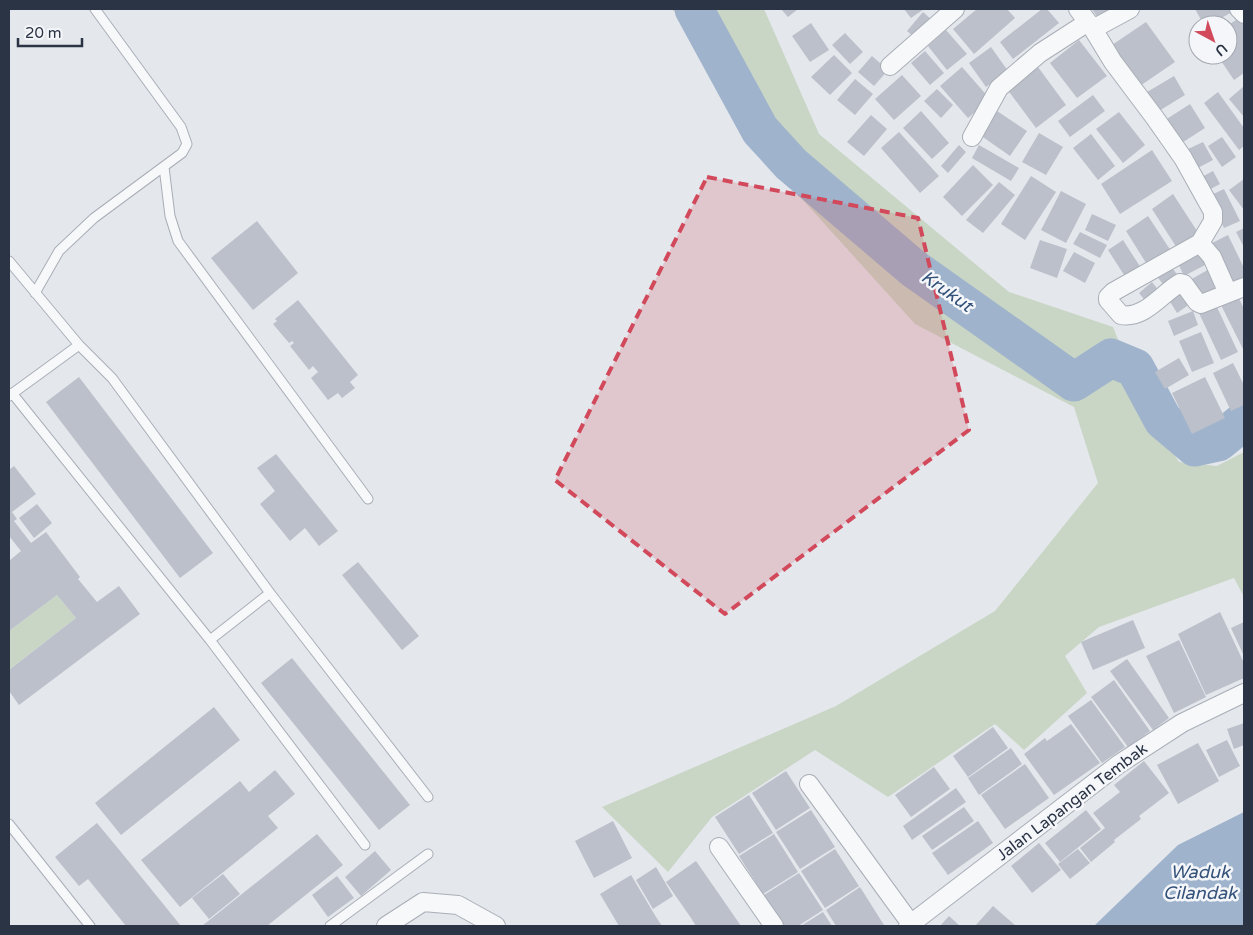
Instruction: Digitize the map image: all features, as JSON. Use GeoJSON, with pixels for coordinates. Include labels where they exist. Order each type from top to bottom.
{"type":"FeatureCollection","features":[{"type":"Feature","properties":{"kind":"street"},"geometry":{"type":"LineString","coordinates":[[890,66],[956,9]]}},
{"type":"Feature","properties":{"kind":"street"},"geometry":{"type":"LineString","coordinates":[[972,137],[999,88],[1040,53],[1087,20],[1130,9]]}},
{"type":"Feature","properties":{"kind":"street"},"geometry":{"type":"LineString","coordinates":[[1239,9],[1244,14]]}},
{"type":"Feature","properties":{"kind":"street"},"geometry":{"type":"LineString","coordinates":[[1087,20],[1113,62],[1183,158],[1213,212],[1213,221],[1200,243],[1112,292],[1108,300],[1121,315],[1125,316],[1145,311],[1180,283],[1184,284],[1197,302],[1201,304],[1236,290],[1200,243]]}},
{"type":"Feature","properties":{"kind":"street","name":"Jalan Lapangan Tembak"},"geometry":{"type":"LineString","coordinates":[[910,925],[1119,764],[1182,723],[1244,693]]}},
{"type":"Feature","properties":{"kind":"street"},"geometry":{"type":"LineString","coordinates":[[809,784],[910,925]]}},
{"type":"Feature","properties":{"kind":"street"},"geometry":{"type":"LineString","coordinates":[[719,847],[774,926]]}},
{"type":"Feature","properties":{"kind":"street"},"geometry":{"type":"LineString","coordinates":[[386,926],[422,902],[458,905],[496,926]]}},
{"type":"Feature","properties":{"kind":"lane"},"geometry":{"type":"LineString","coordinates":[[35,293],[58,251],[94,218],[182,153],[187,144],[181,127],[95,9]]}},
{"type":"Feature","properties":{"kind":"lane"},"geometry":{"type":"LineString","coordinates":[[164,167],[170,216],[178,241],[368,499]]}},
{"type":"Feature","properties":{"kind":"lane"},"geometry":{"type":"LineString","coordinates":[[9,261],[79,345],[112,378],[270,593],[428,797]]}},
{"type":"Feature","properties":{"kind":"lane"},"geometry":{"type":"LineString","coordinates":[[79,345],[10,394],[210,640],[366,845]]}},
{"type":"Feature","properties":{"kind":"lane"},"geometry":{"type":"LineString","coordinates":[[210,640],[270,593]]}},
{"type":"Feature","properties":{"kind":"lane"},"geometry":{"type":"LineString","coordinates":[[9,824],[90,926]]}},
{"type":"Feature","properties":{"kind":"lane"},"geometry":{"type":"LineString","coordinates":[[330,926],[428,854]]}},
{"type":"Feature","properties":{"kind":"highlighted area"},"geometry":{"type":"Polygon","coordinates":[[[707,177],[918,218],[969,430],[725,614],[555,480],[707,177]]]}},
{"type":"Feature","properties":{"kind":"green space"},"geometry":{"type":"Polygon","coordinates":[[[671,9],[764,9],[819,134],[1009,292],[1113,327],[1145,407],[1179,462],[1217,466],[1244,452],[1244,597],[1234,578],[1099,627],[1065,656],[1087,693],[1024,750],[995,724],[888,797],[815,750],[712,817],[668,872],[602,807],[836,706],[995,611],[1098,483],[1074,407],[915,324],[802,199],[721,93],[675,12],[671,9]]]}},
{"type":"Feature","properties":{"kind":"green space"},"geometry":{"type":"Polygon","coordinates":[[[57,595],[76,618],[10,669],[9,631],[57,595]]]}},
{"type":"Feature","properties":{"kind":"water","name":"Waduk Cilandak"},"geometry":{"type":"Polygon","coordinates":[[[1244,812],[1244,926],[1094,926],[1178,845],[1244,812]]]}},
{"type":"Feature","properties":{"kind":"building"},"geometry":{"type":"Polygon","coordinates":[[[781,9],[798,9],[788,17],[781,9]]]}},
{"type":"Feature","properties":{"kind":"building"},"geometry":{"type":"Polygon","coordinates":[[[904,9],[924,9],[911,18],[904,9]]]}},
{"type":"Feature","properties":{"kind":"building"},"geometry":{"type":"Polygon","coordinates":[[[977,9],[1007,9],[1015,18],[974,54],[953,29],[977,9]]]}},
{"type":"Feature","properties":{"kind":"building"},"geometry":{"type":"Polygon","coordinates":[[[1042,9],[1047,9],[1059,23],[1013,59],[1000,42],[1042,9]]]}},
{"type":"Feature","properties":{"kind":"building"},"geometry":{"type":"Polygon","coordinates":[[[1092,9],[1124,9],[1101,23],[1092,9]]]}},
{"type":"Feature","properties":{"kind":"building"},"geometry":{"type":"Polygon","coordinates":[[[1195,9],[1230,9],[1232,12],[1227,15],[1198,15],[1195,9]]]}},
{"type":"Feature","properties":{"kind":"building"},"geometry":{"type":"Polygon","coordinates":[[[923,12],[934,22],[918,40],[907,31],[923,12]]]}},
{"type":"Feature","properties":{"kind":"building"},"geometry":{"type":"Polygon","coordinates":[[[1241,17],[1244,22],[1244,73],[1234,80],[1224,65],[1238,65],[1238,19],[1241,17]]]}},
{"type":"Feature","properties":{"kind":"building"},"geometry":{"type":"Polygon","coordinates":[[[1146,22],[1175,62],[1137,88],[1109,47],[1146,22]]]}},
{"type":"Feature","properties":{"kind":"building"},"geometry":{"type":"Polygon","coordinates":[[[811,23],[829,50],[810,62],[792,36],[811,23]]]}},
{"type":"Feature","properties":{"kind":"building"},"geometry":{"type":"Polygon","coordinates":[[[946,30],[967,54],[947,70],[928,46],[946,30]]]}},
{"type":"Feature","properties":{"kind":"building"},"geometry":{"type":"Polygon","coordinates":[[[845,33],[863,52],[850,64],[832,45],[845,33]]]}},
{"type":"Feature","properties":{"kind":"building"},"geometry":{"type":"Polygon","coordinates":[[[1079,40],[1107,76],[1077,98],[1050,63],[1079,40]]]}},
{"type":"Feature","properties":{"kind":"building"},"geometry":{"type":"Polygon","coordinates":[[[991,47],[1008,71],[986,87],[969,63],[991,47]]]}},
{"type":"Feature","properties":{"kind":"building"},"geometry":{"type":"Polygon","coordinates":[[[925,51],[944,73],[930,85],[911,63],[925,51]]]}},
{"type":"Feature","properties":{"kind":"building"},"geometry":{"type":"Polygon","coordinates":[[[834,55],[852,73],[830,95],[811,77],[834,55]]]}},
{"type":"Feature","properties":{"kind":"building"},"geometry":{"type":"Polygon","coordinates":[[[872,56],[888,70],[874,86],[858,72],[872,56]]]}},
{"type":"Feature","properties":{"kind":"building"},"geometry":{"type":"Polygon","coordinates":[[[962,67],[990,99],[968,118],[940,86],[962,67]]]}},
{"type":"Feature","properties":{"kind":"building"},"geometry":{"type":"Polygon","coordinates":[[[1038,67],[1066,105],[1036,128],[1007,89],[1038,67]]]}},
{"type":"Feature","properties":{"kind":"building"},"geometry":{"type":"Polygon","coordinates":[[[902,75],[921,96],[894,120],[875,99],[902,75]]]}},
{"type":"Feature","properties":{"kind":"building"},"geometry":{"type":"Polygon","coordinates":[[[1174,76],[1185,95],[1154,114],[1142,95],[1174,76]]]}},
{"type":"Feature","properties":{"kind":"building"},"geometry":{"type":"Polygon","coordinates":[[[855,79],[873,94],[855,115],[837,100],[855,79]]]}},
{"type":"Feature","properties":{"kind":"building"},"geometry":{"type":"Polygon","coordinates":[[[1244,86],[1244,117],[1229,99],[1244,86]]]}},
{"type":"Feature","properties":{"kind":"building"},"geometry":{"type":"Polygon","coordinates":[[[937,89],[953,105],[941,118],[924,101],[937,89]]]}},
{"type":"Feature","properties":{"kind":"building"},"geometry":{"type":"Polygon","coordinates":[[[1218,92],[1244,128],[1244,146],[1239,150],[1204,103],[1218,92]]]}},
{"type":"Feature","properties":{"kind":"building"},"geometry":{"type":"Polygon","coordinates":[[[1093,95],[1105,111],[1070,137],[1058,121],[1093,95]]]}},
{"type":"Feature","properties":{"kind":"building"},"geometry":{"type":"Polygon","coordinates":[[[1190,104],[1205,128],[1177,146],[1162,122],[1190,104]]]}},
{"type":"Feature","properties":{"kind":"building"},"geometry":{"type":"Polygon","coordinates":[[[921,111],[949,143],[932,159],[903,128],[921,111]]]}},
{"type":"Feature","properties":{"kind":"building"},"geometry":{"type":"Polygon","coordinates":[[[997,111],[1027,131],[1010,156],[980,135],[997,111]]]}},
{"type":"Feature","properties":{"kind":"building"},"geometry":{"type":"Polygon","coordinates":[[[1119,112],[1145,145],[1123,163],[1096,129],[1119,112]]]}},
{"type":"Feature","properties":{"kind":"building"},"geometry":{"type":"Polygon","coordinates":[[[871,115],[887,129],[864,156],[847,142],[871,115]]]}},
{"type":"Feature","properties":{"kind":"building"},"geometry":{"type":"Polygon","coordinates":[[[899,132],[939,176],[920,193],[881,148],[899,132]]]}},
{"type":"Feature","properties":{"kind":"building"},"geometry":{"type":"Polygon","coordinates":[[[1039,133],[1063,147],[1046,175],[1022,162],[1039,133]]]}},
{"type":"Feature","properties":{"kind":"building"},"geometry":{"type":"Polygon","coordinates":[[[1091,134],[1115,166],[1098,180],[1073,148],[1091,134]]]}},
{"type":"Feature","properties":{"kind":"building"},"geometry":{"type":"Polygon","coordinates":[[[1222,137],[1236,157],[1222,167],[1208,146],[1222,137]]]}},
{"type":"Feature","properties":{"kind":"building"},"geometry":{"type":"Polygon","coordinates":[[[1203,142],[1213,160],[1194,170],[1184,151],[1203,142]]]}},
{"type":"Feature","properties":{"kind":"building"},"geometry":{"type":"Polygon","coordinates":[[[959,145],[966,152],[948,173],[941,166],[959,145]]]}},
{"type":"Feature","properties":{"kind":"building"},"geometry":{"type":"Polygon","coordinates":[[[979,145],[1019,168],[1011,181],[972,158],[979,145]]]}},
{"type":"Feature","properties":{"kind":"building"},"geometry":{"type":"Polygon","coordinates":[[[1152,150],[1172,181],[1120,214],[1101,184],[1152,150]]]}},
{"type":"Feature","properties":{"kind":"building"},"geometry":{"type":"Polygon","coordinates":[[[973,165],[993,185],[962,216],[943,197],[973,165]]]}},
{"type":"Feature","properties":{"kind":"building"},"geometry":{"type":"Polygon","coordinates":[[[1213,171],[1220,184],[1205,192],[1198,179],[1213,171]]]}},
{"type":"Feature","properties":{"kind":"building"},"geometry":{"type":"Polygon","coordinates":[[[1031,176],[1056,192],[1025,240],[1001,224],[1031,176]]]}},
{"type":"Feature","properties":{"kind":"building"},"geometry":{"type":"Polygon","coordinates":[[[1244,179],[1244,210],[1229,190],[1244,179]]]}},
{"type":"Feature","properties":{"kind":"building"},"geometry":{"type":"Polygon","coordinates":[[[999,182],[1015,195],[983,233],[966,220],[999,182]]]}},
{"type":"Feature","properties":{"kind":"building"},"geometry":{"type":"Polygon","coordinates":[[[1224,189],[1240,221],[1224,228],[1209,196],[1224,189]]]}},
{"type":"Feature","properties":{"kind":"building"},"geometry":{"type":"Polygon","coordinates":[[[1061,191],[1086,204],[1066,243],[1041,230],[1061,191]]]}},
{"type":"Feature","properties":{"kind":"building"},"geometry":{"type":"Polygon","coordinates":[[[1173,194],[1199,234],[1177,248],[1152,209],[1173,194]]]}},
{"type":"Feature","properties":{"kind":"building"},"geometry":{"type":"Polygon","coordinates":[[[1092,214],[1116,225],[1108,241],[1085,230],[1092,214]]]}},
{"type":"Feature","properties":{"kind":"building"},"geometry":{"type":"Polygon","coordinates":[[[1148,216],[1171,251],[1148,266],[1126,231],[1148,216]]]}},
{"type":"Feature","properties":{"kind":"building"},"geometry":{"type":"Polygon","coordinates":[[[257,221],[298,273],[253,310],[211,258],[257,221]]]}},
{"type":"Feature","properties":{"kind":"building"},"geometry":{"type":"Polygon","coordinates":[[[1244,228],[1244,247],[1236,232],[1244,228]]]}},
{"type":"Feature","properties":{"kind":"building"},"geometry":{"type":"Polygon","coordinates":[[[1080,232],[1107,245],[1100,258],[1073,244],[1080,232]]]}},
{"type":"Feature","properties":{"kind":"building"},"geometry":{"type":"Polygon","coordinates":[[[1228,235],[1244,268],[1244,278],[1228,286],[1208,245],[1228,235]]]}},
{"type":"Feature","properties":{"kind":"building"},"geometry":{"type":"Polygon","coordinates":[[[1040,240],[1067,249],[1057,278],[1030,268],[1040,240]]]}},
{"type":"Feature","properties":{"kind":"building"},"geometry":{"type":"Polygon","coordinates":[[[1123,240],[1141,268],[1126,278],[1108,250],[1123,240]]]}},
{"type":"Feature","properties":{"kind":"building"},"geometry":{"type":"Polygon","coordinates":[[[1202,248],[1209,263],[1184,276],[1177,261],[1202,248]]]}},
{"type":"Feature","properties":{"kind":"building"},"geometry":{"type":"Polygon","coordinates":[[[1074,252],[1095,263],[1085,283],[1063,271],[1074,252]]]}},
{"type":"Feature","properties":{"kind":"building"},"geometry":{"type":"Polygon","coordinates":[[[1170,265],[1179,277],[1165,287],[1156,275],[1170,265]]]}},
{"type":"Feature","properties":{"kind":"building"},"geometry":{"type":"Polygon","coordinates":[[[1211,268],[1222,288],[1200,300],[1190,280],[1211,268]]]}},
{"type":"Feature","properties":{"kind":"building"},"geometry":{"type":"Polygon","coordinates":[[[1152,282],[1160,292],[1147,303],[1139,293],[1152,282]]]}},
{"type":"Feature","properties":{"kind":"building"},"geometry":{"type":"Polygon","coordinates":[[[1182,292],[1190,304],[1177,313],[1169,300],[1182,292]]]}},
{"type":"Feature","properties":{"kind":"building"},"geometry":{"type":"Polygon","coordinates":[[[1238,296],[1244,309],[1244,351],[1221,305],[1238,296]]]}},
{"type":"Feature","properties":{"kind":"building"},"geometry":{"type":"Polygon","coordinates":[[[298,300],[358,375],[350,382],[355,388],[342,398],[338,393],[328,400],[311,378],[318,372],[313,366],[309,370],[290,346],[294,343],[292,341],[289,343],[273,324],[277,321],[275,319],[298,300]]]}},
{"type":"Feature","properties":{"kind":"building"},"geometry":{"type":"Polygon","coordinates":[[[1215,303],[1238,352],[1221,360],[1198,311],[1215,303]]]}},
{"type":"Feature","properties":{"kind":"building"},"geometry":{"type":"Polygon","coordinates":[[[1193,311],[1198,325],[1174,336],[1168,321],[1193,311]]]}},
{"type":"Feature","properties":{"kind":"building"},"geometry":{"type":"Polygon","coordinates":[[[1201,332],[1214,363],[1192,372],[1179,341],[1201,332]]]}},
{"type":"Feature","properties":{"kind":"building"},"geometry":{"type":"Polygon","coordinates":[[[1179,358],[1189,375],[1165,389],[1155,372],[1179,358]]]}},
{"type":"Feature","properties":{"kind":"building"},"geometry":{"type":"Polygon","coordinates":[[[1233,363],[1244,385],[1244,405],[1231,411],[1213,373],[1233,363]]]}},
{"type":"Feature","properties":{"kind":"building"},"geometry":{"type":"Polygon","coordinates":[[[79,377],[213,553],[180,578],[46,402],[79,377]]]}},
{"type":"Feature","properties":{"kind":"building"},"geometry":{"type":"Polygon","coordinates":[[[1205,377],[1225,418],[1192,434],[1172,393],[1205,377]]]}},
{"type":"Feature","properties":{"kind":"building"},"geometry":{"type":"Polygon","coordinates":[[[276,454],[338,531],[319,546],[305,528],[290,541],[260,504],[275,491],[257,468],[276,454]]]}},
{"type":"Feature","properties":{"kind":"building"},"geometry":{"type":"Polygon","coordinates":[[[14,466],[36,494],[12,512],[17,519],[14,521],[31,543],[46,532],[80,577],[78,579],[97,602],[119,586],[140,614],[19,705],[9,691],[9,670],[76,618],[57,595],[9,631],[9,561],[21,551],[9,536],[9,470],[14,466]]]}},
{"type":"Feature","properties":{"kind":"building"},"geometry":{"type":"Polygon","coordinates":[[[37,504],[52,523],[34,538],[19,518],[37,504]]]}},
{"type":"Feature","properties":{"kind":"building"},"geometry":{"type":"Polygon","coordinates":[[[358,562],[419,636],[402,650],[342,575],[358,562]]]}},
{"type":"Feature","properties":{"kind":"building"},"geometry":{"type":"Polygon","coordinates":[[[1220,612],[1244,663],[1244,678],[1206,695],[1178,634],[1220,612]]]}},
{"type":"Feature","properties":{"kind":"building"},"geometry":{"type":"Polygon","coordinates":[[[1133,620],[1145,648],[1093,670],[1081,642],[1133,620]]]}},
{"type":"Feature","properties":{"kind":"building"},"geometry":{"type":"Polygon","coordinates":[[[1244,622],[1244,656],[1231,628],[1244,622]]]}},
{"type":"Feature","properties":{"kind":"building"},"geometry":{"type":"Polygon","coordinates":[[[1179,640],[1206,697],[1174,713],[1146,656],[1179,640]]]}},
{"type":"Feature","properties":{"kind":"building"},"geometry":{"type":"Polygon","coordinates":[[[292,658],[410,805],[379,830],[261,683],[292,658]]]}},
{"type":"Feature","properties":{"kind":"building"},"geometry":{"type":"Polygon","coordinates":[[[1127,659],[1169,718],[1153,730],[1110,671],[1127,659]]]}},
{"type":"Feature","properties":{"kind":"building"},"geometry":{"type":"Polygon","coordinates":[[[1114,680],[1150,731],[1128,747],[1091,697],[1114,680]]]}},
{"type":"Feature","properties":{"kind":"building"},"geometry":{"type":"Polygon","coordinates":[[[1091,700],[1125,747],[1102,763],[1068,716],[1091,700]]]}},
{"type":"Feature","properties":{"kind":"building"},"geometry":{"type":"Polygon","coordinates":[[[214,707],[240,740],[121,835],[95,803],[214,707]]]}},
{"type":"Feature","properties":{"kind":"building"},"geometry":{"type":"Polygon","coordinates":[[[1244,723],[1244,745],[1234,749],[1227,729],[1244,723]]]}},
{"type":"Feature","properties":{"kind":"building"},"geometry":{"type":"Polygon","coordinates":[[[1071,724],[1100,763],[1054,795],[1024,754],[1045,738],[1047,741],[1071,724]]]}},
{"type":"Feature","properties":{"kind":"building"},"geometry":{"type":"Polygon","coordinates":[[[993,727],[1008,748],[968,777],[953,756],[993,727]]]}},
{"type":"Feature","properties":{"kind":"building"},"geometry":{"type":"Polygon","coordinates":[[[1227,740],[1240,766],[1219,777],[1206,750],[1227,740]]]}},
{"type":"Feature","properties":{"kind":"building"},"geometry":{"type":"Polygon","coordinates":[[[1198,743],[1219,781],[1178,804],[1157,765],[1198,743]]]}},
{"type":"Feature","properties":{"kind":"building"},"geometry":{"type":"Polygon","coordinates":[[[1011,748],[1022,764],[979,795],[968,778],[1011,748]]]}},
{"type":"Feature","properties":{"kind":"building"},"geometry":{"type":"Polygon","coordinates":[[[1144,761],[1169,793],[1139,816],[1141,819],[1114,840],[1115,842],[1091,862],[1080,848],[1105,828],[1093,813],[1120,792],[1114,785],[1144,761]]]}},
{"type":"Feature","properties":{"kind":"building"},"geometry":{"type":"Polygon","coordinates":[[[1025,764],[1049,798],[1005,829],[981,795],[1025,764]]]}},
{"type":"Feature","properties":{"kind":"building"},"geometry":{"type":"Polygon","coordinates":[[[934,767],[950,789],[911,817],[895,795],[934,767]]]}},
{"type":"Feature","properties":{"kind":"building"},"geometry":{"type":"Polygon","coordinates":[[[275,770],[295,794],[268,816],[278,828],[180,907],[141,860],[240,781],[249,792],[275,770]]]}},
{"type":"Feature","properties":{"kind":"building"},"geometry":{"type":"Polygon","coordinates":[[[786,771],[810,808],[776,830],[752,793],[786,771]]]}},
{"type":"Feature","properties":{"kind":"building"},"geometry":{"type":"Polygon","coordinates":[[[956,788],[966,802],[912,840],[903,826],[956,788]]]}},
{"type":"Feature","properties":{"kind":"building"},"geometry":{"type":"Polygon","coordinates":[[[749,795],[773,833],[739,854],[715,817],[749,795]]]}},
{"type":"Feature","properties":{"kind":"building"},"geometry":{"type":"Polygon","coordinates":[[[964,807],[974,821],[932,850],[922,836],[964,807]]]}},
{"type":"Feature","properties":{"kind":"building"},"geometry":{"type":"Polygon","coordinates":[[[811,810],[835,847],[800,869],[776,832],[811,810]]]}},
{"type":"Feature","properties":{"kind":"building"},"geometry":{"type":"Polygon","coordinates":[[[1086,810],[1101,829],[1060,862],[1045,843],[1086,810]]]}},
{"type":"Feature","properties":{"kind":"building"},"geometry":{"type":"Polygon","coordinates":[[[613,821],[632,858],[594,878],[575,841],[613,821]]]}},
{"type":"Feature","properties":{"kind":"building"},"geometry":{"type":"Polygon","coordinates":[[[978,821],[993,843],[948,875],[932,853],[978,821]]]}},
{"type":"Feature","properties":{"kind":"building"},"geometry":{"type":"Polygon","coordinates":[[[97,823],[181,926],[126,926],[88,879],[79,886],[55,857],[97,823]]]}},
{"type":"Feature","properties":{"kind":"building"},"geometry":{"type":"Polygon","coordinates":[[[317,834],[343,865],[267,926],[202,926],[317,834]]]}},
{"type":"Feature","properties":{"kind":"building"},"geometry":{"type":"Polygon","coordinates":[[[774,834],[798,872],[763,894],[739,856],[774,834]]]}},
{"type":"Feature","properties":{"kind":"building"},"geometry":{"type":"Polygon","coordinates":[[[1039,843],[1061,870],[1032,893],[1011,866],[1039,843]]]}},
{"type":"Feature","properties":{"kind":"building"},"geometry":{"type":"Polygon","coordinates":[[[835,849],[859,886],[825,908],[801,871],[835,849]]]}},
{"type":"Feature","properties":{"kind":"building"},"geometry":{"type":"Polygon","coordinates":[[[1078,849],[1090,863],[1070,879],[1058,864],[1078,849]]]}},
{"type":"Feature","properties":{"kind":"building"},"geometry":{"type":"Polygon","coordinates":[[[375,851],[391,870],[361,896],[345,877],[375,851]]]}},
{"type":"Feature","properties":{"kind":"building"},"geometry":{"type":"Polygon","coordinates":[[[696,861],[741,926],[696,926],[666,882],[696,861]]]}},
{"type":"Feature","properties":{"kind":"building"},"geometry":{"type":"Polygon","coordinates":[[[656,867],[673,896],[653,909],[636,880],[656,867]]]}},
{"type":"Feature","properties":{"kind":"building"},"geometry":{"type":"Polygon","coordinates":[[[799,873],[823,910],[798,926],[784,926],[764,895],[799,873]]]}},
{"type":"Feature","properties":{"kind":"building"},"geometry":{"type":"Polygon","coordinates":[[[223,874],[240,894],[209,919],[192,898],[223,874]]]}},
{"type":"Feature","properties":{"kind":"building"},"geometry":{"type":"Polygon","coordinates":[[[631,875],[662,926],[619,926],[600,894],[631,875]]]}},
{"type":"Feature","properties":{"kind":"building"},"geometry":{"type":"Polygon","coordinates":[[[337,876],[354,898],[328,917],[312,895],[337,876]]]}},
{"type":"Feature","properties":{"kind":"building"},"geometry":{"type":"Polygon","coordinates":[[[860,887],[884,925],[836,926],[826,910],[860,887]]]}},
{"type":"Feature","properties":{"kind":"building"},"geometry":{"type":"Polygon","coordinates":[[[993,906],[1016,926],[975,926],[993,906]]]}},
{"type":"Feature","properties":{"kind":"building"},"geometry":{"type":"Polygon","coordinates":[[[823,912],[832,926],[801,926],[823,912]]]}},
{"type":"Feature","properties":{"kind":"building"},"geometry":{"type":"Polygon","coordinates":[[[949,916],[960,926],[940,926],[949,916]]]}},
{"type":"Feature","properties":{"kind":"waterway","name":"Krukut"},"geometry":{"type":"LineString","coordinates":[[694,9],[760,130],[791,164],[913,268],[1074,382],[1111,358],[1135,368],[1163,420],[1195,447],[1218,442],[1244,421]]}}]}
